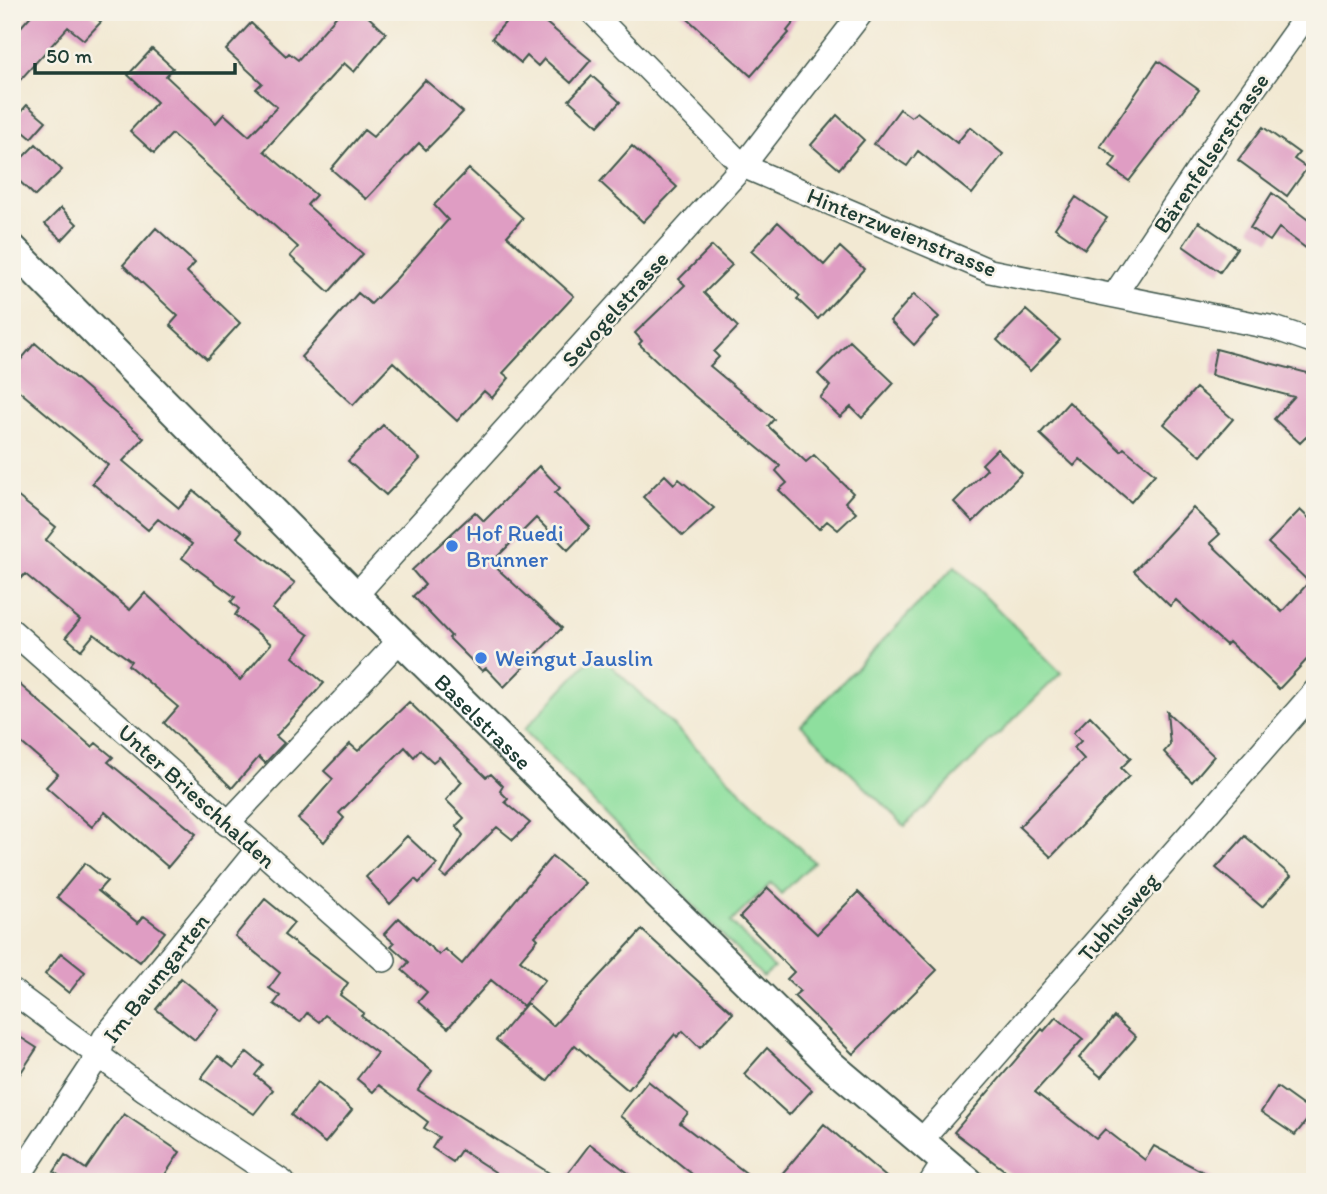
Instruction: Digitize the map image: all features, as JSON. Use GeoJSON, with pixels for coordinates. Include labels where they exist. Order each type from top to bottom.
{"type":"FeatureCollection","features":[{"type":"Feature","properties":{"kind":"street","name":"Hinterzweienstrasse"},"geometry":{"type":"LineString","coordinates":[[592,12],[743,166],[990,271],[1274,327],[1315,342]]}},
{"type":"Feature","properties":{"kind":"street","name":"Sevogelstrasse"},"geometry":{"type":"LineString","coordinates":[[356,595],[743,166],[862,12]]}},
{"type":"Feature","properties":{"kind":"street","name":"Bärenfelserstrasse"},"geometry":{"type":"LineString","coordinates":[[1115,295],[1226,128],[1310,12]]}},
{"type":"Feature","properties":{"kind":"street","name":"Baselstrasse"},"geometry":{"type":"LineString","coordinates":[[12,248],[356,595],[830,1064],[920,1142],[938,1172],[969,1182]]}},
{"type":"Feature","properties":{"kind":"street","name":"Unter Brieschhalden"},"geometry":{"type":"LineString","coordinates":[[12,631],[227,824],[384,960]]}},
{"type":"Feature","properties":{"kind":"street"},"geometry":{"type":"LineString","coordinates":[[227,824],[401,639]]}},
{"type":"Feature","properties":{"kind":"street","name":"Tubhusweg"},"geometry":{"type":"LineString","coordinates":[[920,1142],[1315,691]]}},
{"type":"Feature","properties":{"kind":"street","name":"Im Baumgarten"},"geometry":{"type":"LineString","coordinates":[[15,1182],[99,1055],[104,1038],[257,850]]}},
{"type":"Feature","properties":{"kind":"street"},"geometry":{"type":"LineString","coordinates":[[12,991],[99,1055],[283,1182]]}},
{"type":"Feature","properties":{"kind":"green space"},"geometry":{"type":"Polygon","coordinates":[[[955,566],[1061,673],[905,826],[801,725],[955,566]]]}},
{"type":"Feature","properties":{"kind":"green space"},"geometry":{"type":"Polygon","coordinates":[[[597,652],[814,862],[781,894],[771,883],[731,922],[774,968],[763,977],[524,730],[597,652]]]}},
{"type":"Feature","properties":{"kind":"building"},"geometry":{"type":"Polygon","coordinates":[[[34,12],[89,12],[101,22],[84,40],[68,27],[12,89],[12,37],[34,12]]]}},
{"type":"Feature","properties":{"kind":"building"},"geometry":{"type":"Polygon","coordinates":[[[340,12],[363,12],[386,33],[354,72],[344,63],[264,151],[316,195],[307,205],[363,254],[329,292],[290,256],[298,247],[172,134],[154,153],[130,131],[157,102],[128,75],[152,49],[173,68],[166,76],[216,123],[224,114],[249,136],[277,107],[256,89],[262,83],[226,50],[251,23],[286,56],[289,53],[298,60],[340,12]]]}},
{"type":"Feature","properties":{"kind":"building"},"geometry":{"type":"Polygon","coordinates":[[[514,12],[533,12],[591,60],[571,83],[544,59],[538,66],[527,56],[521,63],[492,38],[514,12]]]}},
{"type":"Feature","properties":{"kind":"building"},"geometry":{"type":"Polygon","coordinates":[[[680,12],[802,12],[787,31],[789,33],[751,76],[680,12]]]}},
{"type":"Feature","properties":{"kind":"building"},"geometry":{"type":"Polygon","coordinates":[[[1158,61],[1199,90],[1129,181],[1110,167],[1116,158],[1100,146],[1158,61]]]}},
{"type":"Feature","properties":{"kind":"building"},"geometry":{"type":"Polygon","coordinates":[[[592,76],[620,102],[598,126],[569,100],[592,76]]]}},
{"type":"Feature","properties":{"kind":"building"},"geometry":{"type":"Polygon","coordinates":[[[425,80],[463,112],[426,150],[419,143],[366,199],[331,169],[364,130],[373,137],[425,80]]]}},
{"type":"Feature","properties":{"kind":"building"},"geometry":{"type":"Polygon","coordinates":[[[27,105],[46,121],[31,138],[12,122],[27,105]]]}},
{"type":"Feature","properties":{"kind":"building"},"geometry":{"type":"Polygon","coordinates":[[[900,109],[911,117],[917,112],[957,143],[970,127],[1003,154],[972,194],[918,151],[907,166],[874,144],[900,109]]]}},
{"type":"Feature","properties":{"kind":"building"},"geometry":{"type":"Polygon","coordinates":[[[837,115],[864,140],[839,169],[811,145],[837,115]]]}},
{"type":"Feature","properties":{"kind":"building"},"geometry":{"type":"Polygon","coordinates":[[[1263,127],[1299,153],[1294,159],[1307,168],[1287,196],[1238,160],[1263,127]]]}},
{"type":"Feature","properties":{"kind":"building"},"geometry":{"type":"Polygon","coordinates":[[[36,144],[62,170],[35,196],[12,174],[12,168],[36,144]]]}},
{"type":"Feature","properties":{"kind":"building"},"geometry":{"type":"Polygon","coordinates":[[[632,146],[677,187],[643,222],[600,182],[632,146]]]}},
{"type":"Feature","properties":{"kind":"building"},"geometry":{"type":"Polygon","coordinates":[[[469,169],[523,218],[507,236],[574,296],[503,373],[509,378],[492,398],[484,391],[457,421],[393,362],[353,405],[301,357],[358,293],[371,304],[396,279],[448,220],[434,205],[469,169]]]}},
{"type":"Feature","properties":{"kind":"building"},"geometry":{"type":"Polygon","coordinates":[[[1272,193],[1315,225],[1315,255],[1279,228],[1270,241],[1250,228],[1272,193]]]}},
{"type":"Feature","properties":{"kind":"building"},"geometry":{"type":"Polygon","coordinates":[[[1076,197],[1107,218],[1085,249],[1055,228],[1076,197]]]}},
{"type":"Feature","properties":{"kind":"building"},"geometry":{"type":"Polygon","coordinates":[[[61,208],[77,224],[62,240],[45,224],[61,208]]]}},
{"type":"Feature","properties":{"kind":"building"},"geometry":{"type":"Polygon","coordinates":[[[778,222],[824,265],[840,247],[864,269],[818,319],[797,299],[800,296],[751,251],[778,222]]]}},
{"type":"Feature","properties":{"kind":"building"},"geometry":{"type":"Polygon","coordinates":[[[1199,222],[1237,248],[1220,272],[1183,246],[1199,222]]]}},
{"type":"Feature","properties":{"kind":"building"},"geometry":{"type":"Polygon","coordinates":[[[156,228],[195,263],[187,272],[240,323],[207,359],[170,325],[178,316],[123,265],[156,228]]]}},
{"type":"Feature","properties":{"kind":"building"},"geometry":{"type":"Polygon","coordinates":[[[712,246],[732,265],[704,293],[738,327],[714,352],[719,357],[710,366],[774,419],[768,426],[806,462],[814,455],[853,493],[845,502],[856,513],[838,530],[827,521],[819,529],[779,490],[787,483],[776,471],[780,466],[691,393],[639,344],[642,341],[635,333],[685,285],[679,279],[712,246]]]}},
{"type":"Feature","properties":{"kind":"building"},"geometry":{"type":"Polygon","coordinates":[[[914,294],[939,317],[914,345],[890,321],[914,294]]]}},
{"type":"Feature","properties":{"kind":"building"},"geometry":{"type":"Polygon","coordinates":[[[1026,310],[1060,340],[1030,371],[997,340],[1026,310]]]}},
{"type":"Feature","properties":{"kind":"building"},"geometry":{"type":"Polygon","coordinates":[[[850,341],[894,383],[862,418],[851,407],[840,417],[820,398],[830,386],[818,374],[850,341]]]}},
{"type":"Feature","properties":{"kind":"building"},"geometry":{"type":"Polygon","coordinates":[[[35,343],[144,438],[123,461],[179,508],[194,491],[242,531],[237,537],[295,583],[272,609],[309,635],[293,657],[324,683],[276,736],[284,743],[265,763],[259,757],[232,788],[164,723],[178,707],[128,665],[131,661],[94,634],[81,650],[66,637],[80,620],[25,574],[12,587],[12,492],[56,527],[46,540],[130,610],[145,593],[240,680],[271,644],[235,615],[239,609],[231,602],[235,597],[182,558],[192,544],[158,519],[148,530],[92,483],[108,465],[12,385],[12,370],[35,343]]]}},
{"type":"Feature","properties":{"kind":"building"},"geometry":{"type":"Polygon","coordinates":[[[1216,349],[1315,375],[1315,428],[1300,443],[1274,419],[1294,397],[1211,375],[1216,349]]]}},
{"type":"Feature","properties":{"kind":"building"},"geometry":{"type":"Polygon","coordinates":[[[1196,388],[1233,419],[1201,456],[1164,424],[1196,388]]]}},
{"type":"Feature","properties":{"kind":"building"},"geometry":{"type":"Polygon","coordinates":[[[1069,402],[1121,451],[1124,448],[1155,474],[1131,502],[1080,459],[1074,466],[1040,434],[1069,402]]]}},
{"type":"Feature","properties":{"kind":"building"},"geometry":{"type":"Polygon","coordinates":[[[383,425],[420,459],[386,495],[348,461],[383,425]]]}},
{"type":"Feature","properties":{"kind":"building"},"geometry":{"type":"Polygon","coordinates":[[[997,449],[1022,473],[973,522],[954,502],[987,469],[982,464],[997,449]]]}},
{"type":"Feature","properties":{"kind":"building"},"geometry":{"type":"Polygon","coordinates":[[[539,466],[560,488],[555,493],[590,527],[568,550],[536,518],[491,563],[562,628],[504,687],[486,668],[482,671],[449,638],[451,636],[413,596],[425,585],[412,570],[475,512],[484,521],[539,466]]]}},
{"type":"Feature","properties":{"kind":"building"},"geometry":{"type":"Polygon","coordinates":[[[665,475],[674,484],[679,479],[714,508],[683,536],[643,497],[665,475]]]}},
{"type":"Feature","properties":{"kind":"building"},"geometry":{"type":"Polygon","coordinates":[[[1193,508],[1220,534],[1210,543],[1282,612],[1309,582],[1268,543],[1300,510],[1315,524],[1315,651],[1279,689],[1229,642],[1226,645],[1176,600],[1170,606],[1134,571],[1193,508]]]}},
{"type":"Feature","properties":{"kind":"building"},"geometry":{"type":"Polygon","coordinates":[[[12,678],[92,747],[96,743],[113,757],[108,762],[196,834],[168,867],[105,812],[92,827],[46,787],[58,774],[12,735],[12,678]]]}},
{"type":"Feature","properties":{"kind":"building"},"geometry":{"type":"Polygon","coordinates":[[[409,702],[486,777],[491,774],[503,786],[500,791],[508,799],[505,802],[530,823],[513,840],[497,827],[446,878],[441,874],[463,835],[456,826],[464,818],[446,800],[462,782],[439,757],[433,762],[420,750],[414,757],[405,747],[339,813],[344,818],[324,842],[298,819],[333,779],[324,771],[350,744],[358,751],[409,702]]]}},
{"type":"Feature","properties":{"kind":"building"},"geometry":{"type":"Polygon","coordinates":[[[1167,712],[1214,756],[1192,782],[1164,752],[1170,745],[1167,712]]]}},
{"type":"Feature","properties":{"kind":"building"},"geometry":{"type":"Polygon","coordinates":[[[1090,716],[1131,758],[1121,768],[1129,776],[1051,857],[1019,827],[1084,759],[1074,748],[1081,741],[1073,733],[1090,716]]]}},
{"type":"Feature","properties":{"kind":"building"},"geometry":{"type":"Polygon","coordinates":[[[407,836],[437,864],[419,883],[415,879],[390,904],[366,877],[407,836]]]}},
{"type":"Feature","properties":{"kind":"building"},"geometry":{"type":"Polygon","coordinates":[[[1245,836],[1291,876],[1262,907],[1216,868],[1245,836]]]}},
{"type":"Feature","properties":{"kind":"building"},"geometry":{"type":"Polygon","coordinates":[[[552,856],[585,883],[535,936],[538,939],[520,960],[545,980],[523,1006],[491,980],[448,1028],[418,1002],[427,992],[402,970],[409,962],[391,946],[394,943],[384,934],[399,918],[439,955],[445,949],[462,964],[552,856]]]}},
{"type":"Feature","properties":{"kind":"building"},"geometry":{"type":"Polygon","coordinates":[[[85,863],[107,881],[98,891],[138,923],[144,916],[165,932],[140,962],[57,897],[85,863]]]}},
{"type":"Feature","properties":{"kind":"building"},"geometry":{"type":"Polygon","coordinates":[[[768,888],[817,934],[858,892],[937,970],[853,1054],[794,996],[800,991],[787,979],[794,972],[740,917],[768,888]]]}},
{"type":"Feature","properties":{"kind":"building"},"geometry":{"type":"Polygon","coordinates":[[[265,899],[294,923],[284,935],[348,983],[340,995],[364,1013],[361,1016],[432,1071],[418,1090],[562,1181],[590,1144],[640,1182],[489,1182],[495,1172],[461,1150],[453,1162],[432,1148],[439,1137],[424,1128],[428,1122],[379,1085],[373,1092],[357,1079],[377,1053],[325,1015],[319,1022],[307,1013],[300,1022],[274,1004],[280,996],[269,988],[280,973],[235,936],[265,899]]]}},
{"type":"Feature","properties":{"kind":"building"},"geometry":{"type":"Polygon","coordinates":[[[642,930],[733,1013],[700,1048],[683,1031],[677,1037],[675,1034],[628,1090],[575,1045],[547,1081],[496,1040],[527,1003],[553,1026],[642,930]]]}},
{"type":"Feature","properties":{"kind":"building"},"geometry":{"type":"Polygon","coordinates":[[[61,953],[85,972],[69,993],[45,974],[61,953]]]}},
{"type":"Feature","properties":{"kind":"building"},"geometry":{"type":"Polygon","coordinates":[[[181,978],[220,1010],[195,1040],[156,1009],[181,978]]]}},
{"type":"Feature","properties":{"kind":"building"},"geometry":{"type":"Polygon","coordinates":[[[1056,1017],[1083,1039],[1035,1092],[1096,1139],[1105,1129],[1145,1160],[1154,1146],[1222,1182],[1020,1182],[954,1132],[1042,1029],[1044,1031],[1056,1017]]]}},
{"type":"Feature","properties":{"kind":"building"},"geometry":{"type":"Polygon","coordinates":[[[1114,1017],[1136,1037],[1101,1077],[1079,1058],[1114,1017]]]}},
{"type":"Feature","properties":{"kind":"building"},"geometry":{"type":"Polygon","coordinates":[[[12,1032],[37,1048],[12,1086],[12,1032]]]}},
{"type":"Feature","properties":{"kind":"building"},"geometry":{"type":"Polygon","coordinates":[[[767,1048],[812,1090],[789,1115],[744,1074],[767,1048]]]}},
{"type":"Feature","properties":{"kind":"building"},"geometry":{"type":"Polygon","coordinates":[[[247,1052],[263,1065],[255,1075],[273,1090],[254,1114],[201,1078],[218,1056],[234,1068],[247,1052]]]}},
{"type":"Feature","properties":{"kind":"building"},"geometry":{"type":"Polygon","coordinates":[[[648,1081],[688,1113],[680,1123],[758,1182],[702,1182],[620,1116],[648,1081]]]}},
{"type":"Feature","properties":{"kind":"building"},"geometry":{"type":"Polygon","coordinates":[[[318,1082],[352,1110],[325,1143],[291,1115],[318,1082]]]}},
{"type":"Feature","properties":{"kind":"building"},"geometry":{"type":"Polygon","coordinates":[[[1277,1087],[1313,1113],[1295,1135],[1261,1112],[1277,1087]]]}},
{"type":"Feature","properties":{"kind":"building"},"geometry":{"type":"Polygon","coordinates":[[[124,1114],[180,1152],[160,1182],[69,1182],[54,1172],[65,1155],[86,1169],[124,1114]]]}},
{"type":"Feature","properties":{"kind":"building"},"geometry":{"type":"Polygon","coordinates":[[[824,1124],[892,1182],[775,1182],[824,1124]]]}},
{"type":"Feature","properties":{"kind":"place","name":"Hof Ruedi Brunner"},"geometry":{"type":"Point","coordinates":[452,546]}},
{"type":"Feature","properties":{"kind":"place","name":"Weingut Jauslin"},"geometry":{"type":"Point","coordinates":[481,658]}}]}
